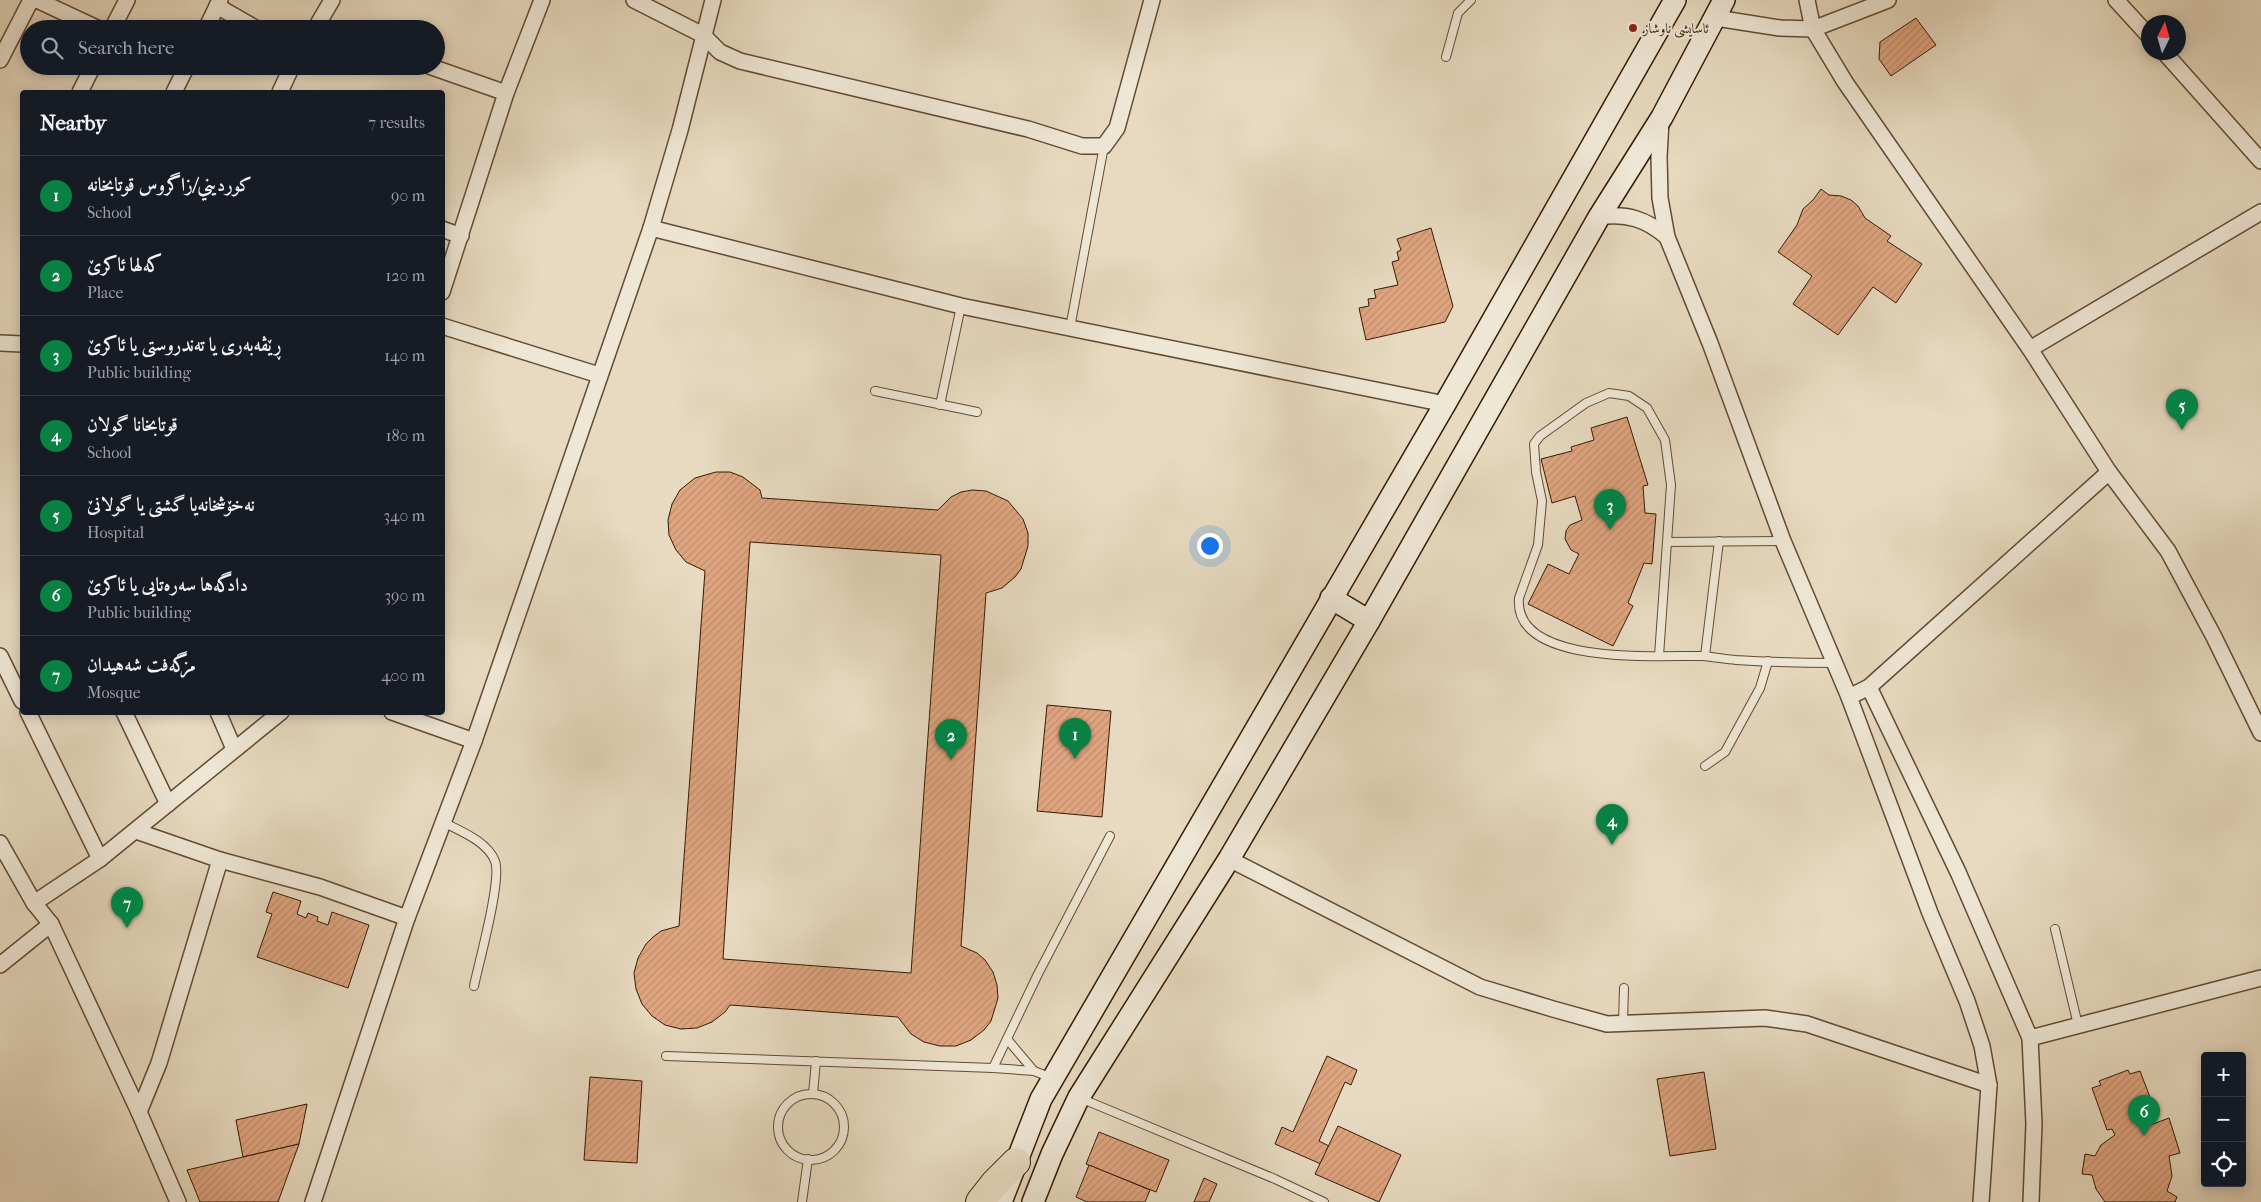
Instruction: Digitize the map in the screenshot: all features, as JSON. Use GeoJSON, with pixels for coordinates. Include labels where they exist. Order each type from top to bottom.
{"type":"FeatureCollection","features":[{"type":"Feature","properties":{"kind":"highway"},"geometry":{"type":"LineString","coordinates":[[980,1202],[994,1183],[1016,1162]]}},
{"type":"Feature","properties":{"kind":"street"},"geometry":{"type":"LineString","coordinates":[[0,60],[4,41],[30,0]]}},
{"type":"Feature","properties":{"kind":"street"},"geometry":{"type":"LineString","coordinates":[[37,0],[80,20]]}},
{"type":"Feature","properties":{"kind":"street"},"geometry":{"type":"LineString","coordinates":[[117,20],[127,0]]}},
{"type":"Feature","properties":{"kind":"street"},"geometry":{"type":"LineString","coordinates":[[322,20],[332,0]]}},
{"type":"Feature","properties":{"kind":"street"},"geometry":{"type":"LineString","coordinates":[[445,283],[506,93],[542,0]]}},
{"type":"Feature","properties":{"kind":"street"},"geometry":{"type":"LineString","coordinates":[[634,0],[703,35],[720,52],[740,61],[1028,129],[1082,146],[1104,146],[1118,128],[1152,0]]}},
{"type":"Feature","properties":{"kind":"street"},"geometry":{"type":"LineString","coordinates":[[313,1202],[407,918],[474,741],[651,228],[680,130],[703,35],[714,0]]}},
{"type":"Feature","properties":{"kind":"street"},"geometry":{"type":"LineString","coordinates":[[1001,1202],[1041,1099],[1445,404],[1676,0]]}},
{"type":"Feature","properties":{"kind":"street"},"geometry":{"type":"LineString","coordinates":[[1806,0],[1813,29],[1845,82],[2030,349],[2109,472],[2168,551],[2214,637],[2261,733]]}},
{"type":"Feature","properties":{"kind":"street"},"geometry":{"type":"LineString","coordinates":[[1033,1202],[1052,1154],[1079,1097],[1229,859],[1369,621],[1599,217],[1662,117],[1720,9],[1780,28],[1813,29],[1888,0]]}},
{"type":"Feature","properties":{"kind":"street"},"geometry":{"type":"LineString","coordinates":[[2116,0],[2141,27]]}},
{"type":"Feature","properties":{"kind":"street"},"geometry":{"type":"LineString","coordinates":[[210,20],[219,3],[244,20]]}},
{"type":"Feature","properties":{"kind":"street"},"geometry":{"type":"LineString","coordinates":[[2171,60],[2261,161]]}},
{"type":"Feature","properties":{"kind":"street"},"geometry":{"type":"LineString","coordinates":[[445,72],[506,93]]}},
{"type":"Feature","properties":{"kind":"street"},"geometry":{"type":"LineString","coordinates":[[81,90],[88,75]]}},
{"type":"Feature","properties":{"kind":"street"},"geometry":{"type":"LineString","coordinates":[[175,90],[182,75]]}},
{"type":"Feature","properties":{"kind":"street"},"geometry":{"type":"LineString","coordinates":[[281,90],[288,75]]}},
{"type":"Feature","properties":{"kind":"street"},"geometry":{"type":"LineString","coordinates":[[1662,117],[1659,157],[1660,189],[1666,237],[1710,343],[1783,540],[1849,697],[1930,913],[1967,1002],[1982,1046],[1989,1085],[1981,1202]]}},
{"type":"Feature","properties":{"kind":"street"},"geometry":{"type":"LineString","coordinates":[[2030,349],[2261,212]]}},
{"type":"Feature","properties":{"kind":"street"},"geometry":{"type":"LineString","coordinates":[[1599,217],[1618,214],[1636,217],[1653,225],[1666,237]]}},
{"type":"Feature","properties":{"kind":"street"},"geometry":{"type":"LineString","coordinates":[[651,228],[961,306],[1445,404]]}},
{"type":"Feature","properties":{"kind":"street"},"geometry":{"type":"LineString","coordinates":[[445,230],[461,236]]}},
{"type":"Feature","properties":{"kind":"street"},"geometry":{"type":"LineString","coordinates":[[445,327],[599,375]]}},
{"type":"Feature","properties":{"kind":"street"},"geometry":{"type":"LineString","coordinates":[[0,343],[20,344]]}},
{"type":"Feature","properties":{"kind":"street"},"geometry":{"type":"LineString","coordinates":[[1849,697],[1869,687],[2109,472]]}},
{"type":"Feature","properties":{"kind":"street"},"geometry":{"type":"LineString","coordinates":[[1331,598],[1369,621]]}},
{"type":"Feature","properties":{"kind":"street"},"geometry":{"type":"LineString","coordinates":[[0,656],[20,697]]}},
{"type":"Feature","properties":{"kind":"street"},"geometry":{"type":"LineString","coordinates":[[1869,687],[1958,872],[2030,1038],[2034,1124],[2031,1202]]}},
{"type":"Feature","properties":{"kind":"street"},"geometry":{"type":"LineString","coordinates":[[29,715],[100,859]]}},
{"type":"Feature","properties":{"kind":"street"},"geometry":{"type":"LineString","coordinates":[[125,715],[168,804]]}},
{"type":"Feature","properties":{"kind":"street"},"geometry":{"type":"LineString","coordinates":[[219,715],[234,749]]}},
{"type":"Feature","properties":{"kind":"street"},"geometry":{"type":"LineString","coordinates":[[34,903],[100,859],[277,715]]}},
{"type":"Feature","properties":{"kind":"street"},"geometry":{"type":"LineString","coordinates":[[400,715],[474,741]]}},
{"type":"Feature","properties":{"kind":"street"},"geometry":{"type":"LineString","coordinates":[[136,830],[220,860],[320,888],[407,918]]}},
{"type":"Feature","properties":{"kind":"street"},"geometry":{"type":"LineString","coordinates":[[0,843],[34,903],[51,924],[139,1112],[178,1202]]}},
{"type":"Feature","properties":{"kind":"street"},"geometry":{"type":"LineString","coordinates":[[1229,859],[1480,987],[1607,1024],[1765,1018],[1807,1024],[1989,1085]]}},
{"type":"Feature","properties":{"kind":"street"},"geometry":{"type":"LineString","coordinates":[[139,1112],[159,1063],[220,860]]}},
{"type":"Feature","properties":{"kind":"street"},"geometry":{"type":"LineString","coordinates":[[0,965],[51,924]]}},
{"type":"Feature","properties":{"kind":"street"},"geometry":{"type":"LineString","coordinates":[[2030,1038],[2261,978]]}},
{"type":"Feature","properties":{"kind":"lane"},"geometry":{"type":"LineString","coordinates":[[1446,57],[1458,13],[1470,0]]}},
{"type":"Feature","properties":{"kind":"lane"},"geometry":{"type":"LineString","coordinates":[[1070,328],[1104,146]]}},
{"type":"Feature","properties":{"kind":"lane"},"geometry":{"type":"LineString","coordinates":[[940,405],[961,306]]}},
{"type":"Feature","properties":{"kind":"lane"},"geometry":{"type":"LineString","coordinates":[[875,391],[977,412]]}},
{"type":"Feature","properties":{"kind":"lane"},"geometry":{"type":"LineString","coordinates":[[1659,656],[1671,485],[1665,440],[1647,408],[1629,396],[1609,393],[1586,404],[1540,436],[1534,444],[1533,452],[1542,501],[1538,545],[1519,598],[1518,606],[1522,618],[1532,630],[1547,640],[1568,648],[1598,655],[1659,656],[1705,656],[1768,661],[1835,663]]}},
{"type":"Feature","properties":{"kind":"lane"},"geometry":{"type":"LineString","coordinates":[[1668,542],[1783,540]]}},
{"type":"Feature","properties":{"kind":"lane"},"geometry":{"type":"LineString","coordinates":[[1705,656],[1719,541]]}},
{"type":"Feature","properties":{"kind":"lane"},"geometry":{"type":"LineString","coordinates":[[1704,766],[1725,752],[1760,688],[1768,661]]}},
{"type":"Feature","properties":{"kind":"lane"},"geometry":{"type":"LineString","coordinates":[[443,822],[483,846],[494,861],[497,879],[474,986]]}},
{"type":"Feature","properties":{"kind":"lane"},"geometry":{"type":"LineString","coordinates":[[993,1068],[1038,974],[1110,836]]}},
{"type":"Feature","properties":{"kind":"lane"},"geometry":{"type":"LineString","coordinates":[[2055,929],[2078,1025]]}},
{"type":"Feature","properties":{"kind":"lane"},"geometry":{"type":"LineString","coordinates":[[1622,1023],[1624,988]]}},
{"type":"Feature","properties":{"kind":"lane"},"geometry":{"type":"LineString","coordinates":[[1007,1039],[1034,1071]]}},
{"type":"Feature","properties":{"kind":"lane"},"geometry":{"type":"LineString","coordinates":[[666,1056],[993,1068],[1034,1071],[1054,1078]]}},
{"type":"Feature","properties":{"kind":"lane"},"geometry":{"type":"LineString","coordinates":[[813,1094],[816,1061]]}},
{"type":"Feature","properties":{"kind":"lane"},"geometry":{"type":"LineString","coordinates":[[813,1094],[824,1097],[834,1103],[841,1112],[844,1124],[843,1135],[838,1146],[830,1154],[808,1160],[789,1152],[778,1135],[778,1124],[783,1110],[793,1099],[813,1094]]}},
{"type":"Feature","properties":{"kind":"lane"},"geometry":{"type":"LineString","coordinates":[[1079,1097],[1275,1179],[1324,1202]]}},
{"type":"Feature","properties":{"kind":"lane"},"geometry":{"type":"LineString","coordinates":[[802,1202],[808,1160]]}},
{"type":"Feature","properties":{"kind":"building"},"geometry":{"type":"Polygon","coordinates":[[[1916,18],[1936,45],[1891,76],[1879,59],[1880,42],[1916,18]]]}},
{"type":"Feature","properties":{"kind":"building"},"geometry":{"type":"Polygon","coordinates":[[[1821,189],[1829,195],[1841,196],[1851,200],[1858,206],[1865,218],[1891,236],[1887,241],[1922,264],[1896,303],[1873,287],[1838,335],[1793,304],[1812,276],[1778,252],[1797,225],[1803,209],[1821,189]]]}},
{"type":"Feature","properties":{"kind":"building"},"geometry":{"type":"Polygon","coordinates":[[[1431,228],[1453,306],[1445,322],[1366,340],[1359,308],[1369,306],[1368,299],[1376,298],[1374,290],[1398,285],[1392,262],[1399,260],[1397,252],[1401,250],[1397,239],[1431,228]]]}},
{"type":"Feature","properties":{"kind":"building"},"geometry":{"type":"Polygon","coordinates":[[[1627,417],[1648,485],[1643,486],[1645,513],[1656,514],[1652,564],[1644,563],[1628,603],[1633,606],[1613,646],[1528,604],[1548,564],[1569,574],[1579,554],[1571,550],[1565,539],[1566,531],[1570,525],[1582,520],[1575,496],[1552,503],[1541,459],[1572,451],[1571,447],[1594,440],[1591,428],[1627,417]]]}},
{"type":"Feature","properties":{"kind":"building"},"geometry":{"type":"Polygon","coordinates":[[[716,472],[730,472],[743,477],[760,490],[762,498],[938,510],[951,497],[961,492],[972,490],[986,491],[1008,501],[1023,519],[1028,533],[1028,546],[1021,569],[1002,588],[986,593],[961,946],[977,953],[985,960],[993,972],[998,998],[991,1021],[984,1030],[971,1040],[956,1046],[940,1046],[924,1042],[911,1034],[898,1017],[730,1005],[725,1012],[712,1022],[697,1028],[681,1029],[665,1025],[652,1016],[642,1004],[636,989],[634,973],[638,958],[646,944],[653,937],[661,931],[679,926],[705,571],[686,562],[676,550],[669,535],[668,520],[672,504],[680,490],[695,478],[716,472]],[[750,542],[723,959],[911,973],[941,555],[750,542]]]}},
{"type":"Feature","properties":{"kind":"building"},"geometry":{"type":"Polygon","coordinates":[[[1047,705],[1111,711],[1102,817],[1037,811],[1047,705]]]}},
{"type":"Feature","properties":{"kind":"building"},"geometry":{"type":"Polygon","coordinates":[[[273,892],[301,901],[297,914],[306,918],[308,913],[318,917],[317,921],[328,925],[332,912],[369,925],[348,988],[257,957],[272,914],[266,912],[273,892]]]}},
{"type":"Feature","properties":{"kind":"building"},"geometry":{"type":"Polygon","coordinates":[[[1327,1056],[1357,1070],[1351,1085],[1345,1082],[1319,1141],[1329,1146],[1321,1164],[1275,1144],[1282,1127],[1293,1132],[1327,1056]]]}},
{"type":"Feature","properties":{"kind":"building"},"geometry":{"type":"Polygon","coordinates":[[[2128,1070],[2130,1074],[2140,1071],[2156,1113],[2149,1116],[2153,1124],[2169,1118],[2180,1153],[2169,1156],[2172,1176],[2167,1191],[2177,1197],[2175,1202],[2105,1202],[2096,1189],[2092,1175],[2082,1174],[2085,1154],[2095,1156],[2101,1145],[2115,1135],[2112,1129],[2107,1130],[2092,1088],[2101,1085],[2099,1081],[2128,1070]]]}},
{"type":"Feature","properties":{"kind":"building"},"geometry":{"type":"Polygon","coordinates":[[[1704,1072],[1716,1149],[1670,1156],[1657,1079],[1704,1072]]]}},
{"type":"Feature","properties":{"kind":"building"},"geometry":{"type":"Polygon","coordinates":[[[590,1077],[642,1081],[637,1163],[584,1160],[590,1077]]]}},
{"type":"Feature","properties":{"kind":"building"},"geometry":{"type":"Polygon","coordinates":[[[307,1104],[299,1144],[243,1157],[236,1120],[307,1104]]]}},
{"type":"Feature","properties":{"kind":"building"},"geometry":{"type":"Polygon","coordinates":[[[1338,1126],[1401,1155],[1379,1202],[1315,1174],[1338,1126]]]}},
{"type":"Feature","properties":{"kind":"building"},"geometry":{"type":"Polygon","coordinates":[[[1099,1132],[1169,1160],[1156,1192],[1086,1164],[1099,1132]]]}},
{"type":"Feature","properties":{"kind":"building"},"geometry":{"type":"Polygon","coordinates":[[[299,1144],[278,1202],[200,1202],[187,1170],[299,1144]]]}},
{"type":"Feature","properties":{"kind":"building"},"geometry":{"type":"Polygon","coordinates":[[[1089,1165],[1150,1190],[1145,1202],[1087,1202],[1076,1197],[1089,1165]]]}},
{"type":"Feature","properties":{"kind":"building"},"geometry":{"type":"Polygon","coordinates":[[[1204,1178],[1217,1184],[1209,1202],[1194,1202],[1204,1178]]]}},
{"type":"Feature","properties":{"kind":"place","name":"ئاسايشى ناوشار"},"geometry":{"type":"Point","coordinates":[1633,28]}},
{"type":"Feature","properties":{"kind":"place","name":"نەخۆشخانەیا گشتی یا گولانێ"},"geometry":{"type":"Point","coordinates":[2182,430]}},
{"type":"Feature","properties":{"kind":"place","name":"ڕێڤەبەری یا تەندروستی یا ئاکرێ"},"geometry":{"type":"Point","coordinates":[1610,530]}},
{"type":"Feature","properties":{"kind":"place","name":"كورديني/زاگروس قوتابخانه‌"},"geometry":{"type":"Point","coordinates":[1075,759]}},
{"type":"Feature","properties":{"kind":"place","name":"کەلها ئاکرێ"},"geometry":{"type":"Point","coordinates":[951,760]}},
{"type":"Feature","properties":{"kind":"place","name":"قوتابخانا گولان"},"geometry":{"type":"Point","coordinates":[1612,845]}},
{"type":"Feature","properties":{"kind":"place","name":"مزگەفت شه‌هيدان"},"geometry":{"type":"Point","coordinates":[127,928]}},
{"type":"Feature","properties":{"kind":"place","name":"دادگەها سەرەتایی یا ئاکرێ"},"geometry":{"type":"Point","coordinates":[2144,1136]}}]}
